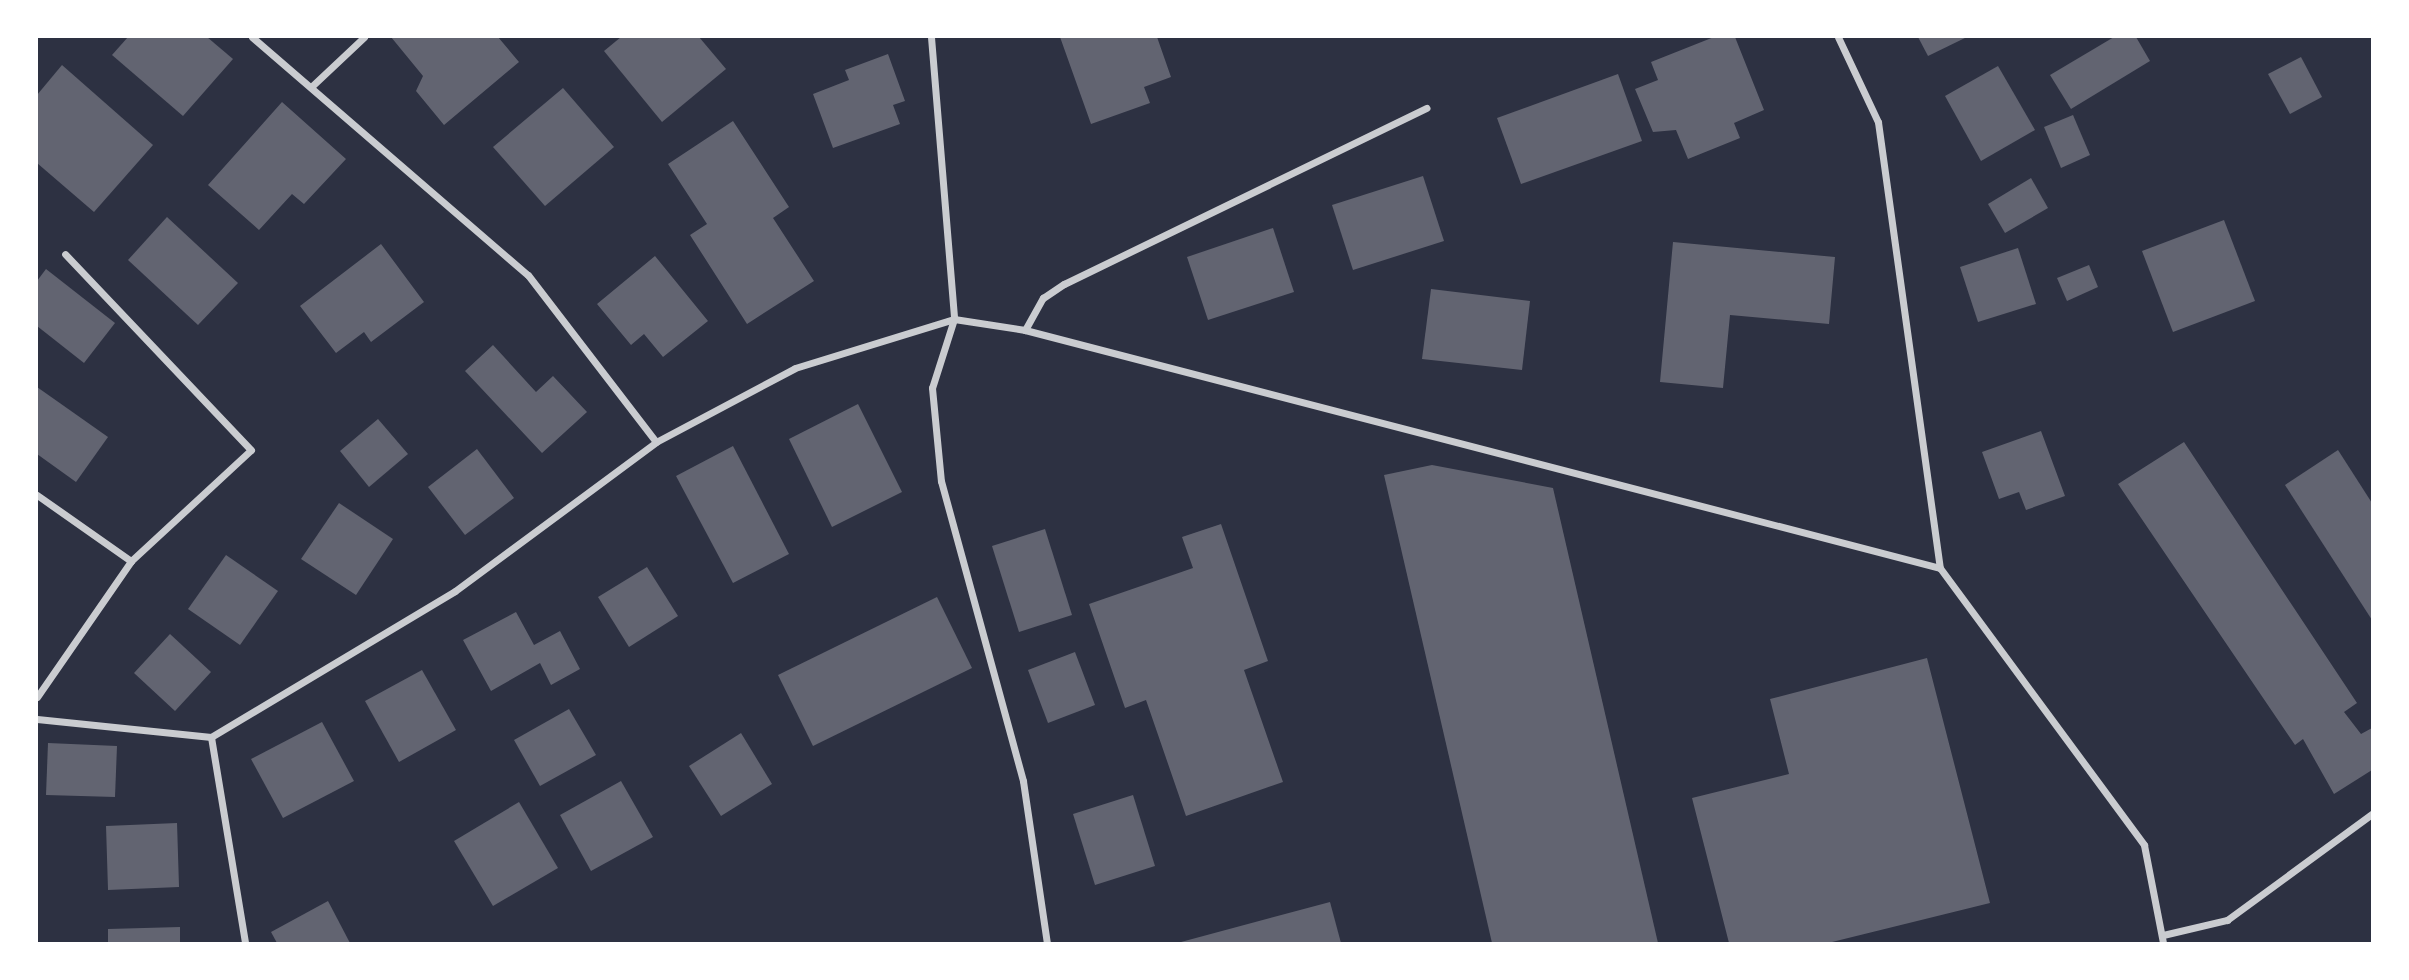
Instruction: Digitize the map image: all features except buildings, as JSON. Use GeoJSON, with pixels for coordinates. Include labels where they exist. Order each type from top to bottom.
{"type":"FeatureCollection","features":[{"type":"Feature","properties":{"kind":"street"},"geometry":{"type":"LineString","coordinates":[[252,37],[528,275],[656,442]]}},
{"type":"Feature","properties":{"kind":"street"},"geometry":{"type":"LineString","coordinates":[[311,87],[364,37]]}},
{"type":"Feature","properties":{"kind":"street"},"geometry":{"type":"LineString","coordinates":[[931,37],[954,319],[932,388],[941,481],[1023,781],[1047,943]]}},
{"type":"Feature","properties":{"kind":"street"},"geometry":{"type":"LineString","coordinates":[[1838,37],[1878,122],[1940,568],[2144,845],[2163,939],[2227,920],[2372,814]]}},
{"type":"Feature","properties":{"kind":"street"},"geometry":{"type":"LineString","coordinates":[[1025,330],[1043,298],[1064,284],[1426,108]]}},
{"type":"Feature","properties":{"kind":"street"},"geometry":{"type":"LineString","coordinates":[[37,697],[131,561],[251,450],[65,254]]}},
{"type":"Feature","properties":{"kind":"street"},"geometry":{"type":"LineString","coordinates":[[37,719],[211,737],[455,592],[656,442],[795,368],[954,319],[1025,330],[1940,568]]}},
{"type":"Feature","properties":{"kind":"street"},"geometry":{"type":"LineString","coordinates":[[37,495],[131,561]]}},
{"type":"Feature","properties":{"kind":"street"},"geometry":{"type":"LineString","coordinates":[[211,737],[244,943]]}}]}
